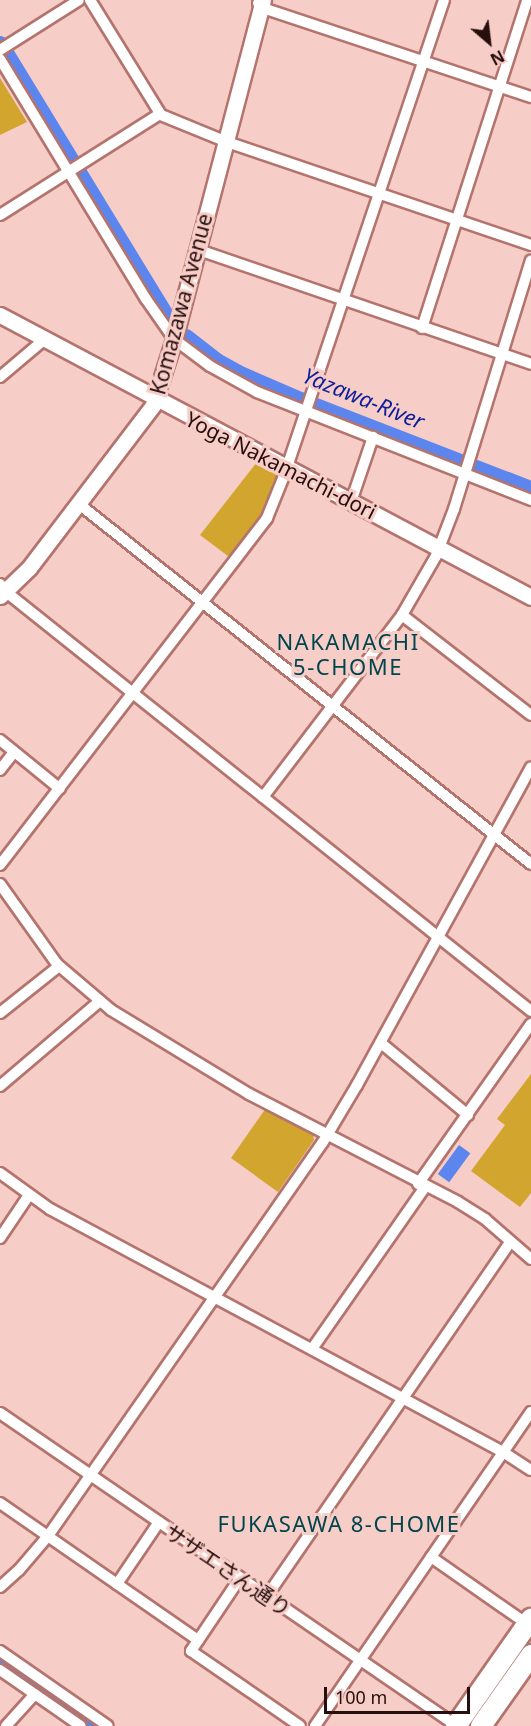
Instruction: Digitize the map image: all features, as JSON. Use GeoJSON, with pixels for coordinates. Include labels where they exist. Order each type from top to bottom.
{"type":"FeatureCollection","features":[{"type":"Feature","properties":{"kind":"highway"},"geometry":{"type":"LineString","coordinates":[[456,1726],[530,1626]]}},
{"type":"Feature","properties":{"kind":"highway"},"geometry":{"type":"LineString","coordinates":[[466,1726],[530,1626]]}},
{"type":"Feature","properties":{"kind":"highway"},"geometry":{"type":"LineString","coordinates":[[482,1726],[531,1655]]}},
{"type":"Feature","properties":{"kind":"highway"},"geometry":{"type":"LineString","coordinates":[[492,1726],[531,1670]]}},
{"type":"Feature","properties":{"kind":"main road","name":"Komazawa Avenue"},"geometry":{"type":"LineString","coordinates":[[2,590],[29,568],[155,400],[174,339],[196,249],[227,142],[260,2]]}},
{"type":"Feature","properties":{"kind":"main road","name":"Yoga Nakamachi-dori"},"geometry":{"type":"LineString","coordinates":[[0,315],[286,472],[351,502],[531,597]]}},
{"type":"Feature","properties":{"kind":"street"},"geometry":{"type":"LineString","coordinates":[[3,48],[79,0]]}},
{"type":"Feature","properties":{"kind":"street"},"geometry":{"type":"LineString","coordinates":[[90,0],[160,114],[227,142],[531,245]]}},
{"type":"Feature","properties":{"kind":"street"},"geometry":{"type":"LineString","coordinates":[[0,865],[204,603],[267,518],[286,472],[444,0]]}},
{"type":"Feature","properties":{"kind":"street"},"geometry":{"type":"LineString","coordinates":[[422,328],[526,0]]}},
{"type":"Feature","properties":{"kind":"street"},"geometry":{"type":"LineString","coordinates":[[260,2],[531,97]]}},
{"type":"Feature","properties":{"kind":"street"},"geometry":{"type":"LineString","coordinates":[[0,59],[156,315],[174,339],[234,381],[531,500]]}},
{"type":"Feature","properties":{"kind":"street"},"geometry":{"type":"LineString","coordinates":[[0,215],[160,114]]}},
{"type":"Feature","properties":{"kind":"street"},"geometry":{"type":"LineString","coordinates":[[196,249],[531,364]]}},
{"type":"Feature","properties":{"kind":"street"},"geometry":{"type":"LineString","coordinates":[[263,797],[402,615],[440,549],[531,261]]}},
{"type":"Feature","properties":{"kind":"street"},"geometry":{"type":"LineString","coordinates":[[0,377],[45,339]]}},
{"type":"Feature","properties":{"kind":"street"},"geometry":{"type":"LineString","coordinates":[[351,502],[373,437]]}},
{"type":"Feature","properties":{"kind":"street"},"geometry":{"type":"LineString","coordinates":[[79,504],[531,864]]}},
{"type":"Feature","properties":{"kind":"street"},"geometry":{"type":"LineString","coordinates":[[2,590],[531,1011]]}},
{"type":"Feature","properties":{"kind":"street"},"geometry":{"type":"LineString","coordinates":[[402,615],[531,715]]}},
{"type":"Feature","properties":{"kind":"street"},"geometry":{"type":"LineString","coordinates":[[0,740],[60,789]]}},
{"type":"Feature","properties":{"kind":"street"},"geometry":{"type":"LineString","coordinates":[[0,770],[14,752]]}},
{"type":"Feature","properties":{"kind":"street"},"geometry":{"type":"LineString","coordinates":[[0,1587],[19,1570],[48,1536],[327,1135],[381,1043],[531,767]]}},
{"type":"Feature","properties":{"kind":"street"},"geometry":{"type":"LineString","coordinates":[[0,884],[59,966],[100,1001],[248,1093],[421,1185],[458,1202],[485,1219],[531,1259]]}},
{"type":"Feature","properties":{"kind":"street"},"geometry":{"type":"LineString","coordinates":[[0,1013],[59,966]]}},
{"type":"Feature","properties":{"kind":"street"},"geometry":{"type":"LineString","coordinates":[[0,1086],[100,1001]]}},
{"type":"Feature","properties":{"kind":"street"},"geometry":{"type":"LineString","coordinates":[[312,1349],[531,1024]]}},
{"type":"Feature","properties":{"kind":"street"},"geometry":{"type":"LineString","coordinates":[[381,1043],[468,1115]]}},
{"type":"Feature","properties":{"kind":"street"},"geometry":{"type":"LineString","coordinates":[[0,1173],[28,1196],[503,1452],[531,1470]]}},
{"type":"Feature","properties":{"kind":"street"},"geometry":{"type":"LineString","coordinates":[[0,1238],[28,1196]]}},
{"type":"Feature","properties":{"kind":"street"},"geometry":{"type":"LineString","coordinates":[[267,1596],[510,1242]]}},
{"type":"Feature","properties":{"kind":"street"},"geometry":{"type":"LineString","coordinates":[[315,1726],[531,1412]]}},
{"type":"Feature","properties":{"kind":"street","name":"サザエさん通り"},"geometry":{"type":"LineString","coordinates":[[0,1413],[456,1726]]}},
{"type":"Feature","properties":{"kind":"street"},"geometry":{"type":"LineString","coordinates":[[0,1503],[198,1640]]}},
{"type":"Feature","properties":{"kind":"street"},"geometry":{"type":"LineString","coordinates":[[117,1584],[159,1522]]}},
{"type":"Feature","properties":{"kind":"street"},"geometry":{"type":"LineString","coordinates":[[431,1557],[530,1626]]}},
{"type":"Feature","properties":{"kind":"street"},"geometry":{"type":"LineString","coordinates":[[240,1578],[191,1651],[300,1726]]}},
{"type":"Feature","properties":{"kind":"street"},"geometry":{"type":"LineString","coordinates":[[0,1651],[108,1726]]}},
{"type":"Feature","properties":{"kind":"street"},"geometry":{"type":"LineString","coordinates":[[0,1670],[81,1726]]}},
{"type":"Feature","properties":{"kind":"street"},"geometry":{"type":"LineString","coordinates":[[6,1726],[34,1694]]}},
{"type":"Feature","properties":{"kind":"shaded area"},"geometry":{"type":"Polygon","coordinates":[[[0,78],[27,122],[0,135],[0,78]]]}},
{"type":"Feature","properties":{"kind":"shaded area"},"geometry":{"type":"Polygon","coordinates":[[[257,462],[278,473],[279,477],[264,518],[232,559],[200,535],[257,462]]]}},
{"type":"Feature","properties":{"kind":"shaded area"},"geometry":{"type":"Polygon","coordinates":[[[531,1074],[531,1193],[520,1207],[471,1171],[505,1125],[497,1119],[531,1074]]]}},
{"type":"Feature","properties":{"kind":"shaded area"},"geometry":{"type":"Polygon","coordinates":[[[266,1108],[313,1133],[314,1140],[278,1192],[231,1158],[266,1108]]]}},
{"type":"Feature","properties":{"kind":"shaded area"},"geometry":{"type":"Polygon","coordinates":[[[0,1656],[101,1726],[87,1726],[0,1667],[0,1656]]]}},
{"type":"Feature","properties":{"kind":"water"},"geometry":{"type":"Polygon","coordinates":[[[459,1145],[470,1153],[449,1182],[438,1174],[459,1145]]]}},
{"type":"Feature","properties":{"kind":"waterway","name":"Yazawa-River"},"geometry":{"type":"LineString","coordinates":[[0,45],[167,319]]}},
{"type":"Feature","properties":{"kind":"waterway","name":"Yazawa-River"},"geometry":{"type":"LineString","coordinates":[[186,338],[215,361],[238,374],[300,401],[531,490]]}},
{"type":"Feature","properties":{"kind":"waterway"},"geometry":{"type":"LineString","coordinates":[[0,1663],[93,1726]]}},
{"type":"Feature","properties":{"kind":"district","name":"NAKAMACHI 5-CHOME"},"geometry":{"type":"Point","coordinates":[348,654]}},
{"type":"Feature","properties":{"kind":"district","name":"FUKASAWA 8-CHOME"},"geometry":{"type":"Point","coordinates":[339,1524]}}]}
